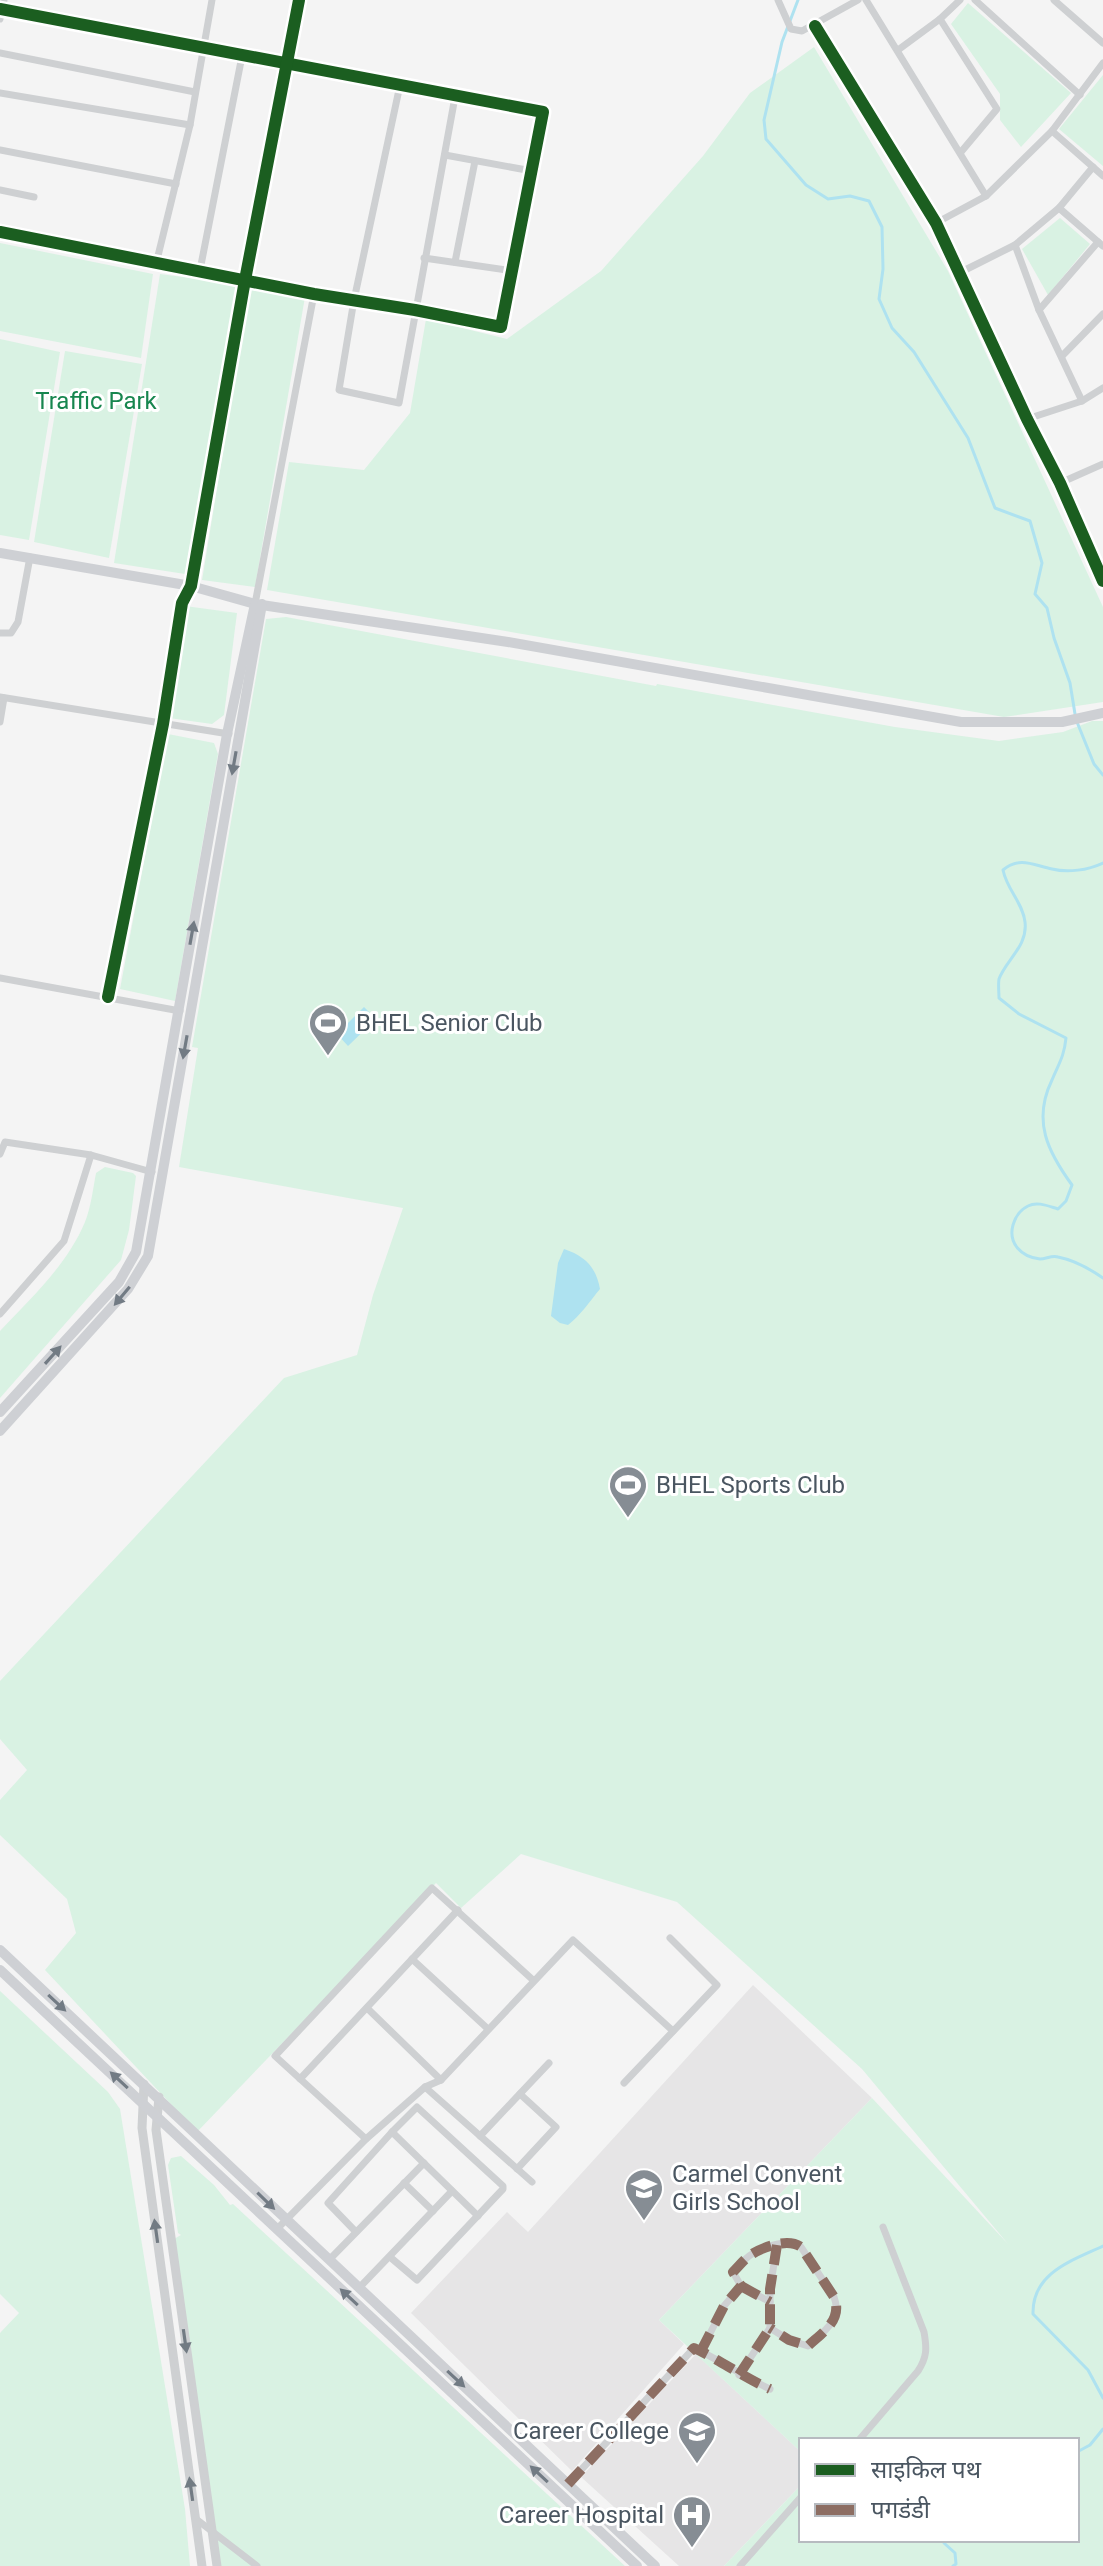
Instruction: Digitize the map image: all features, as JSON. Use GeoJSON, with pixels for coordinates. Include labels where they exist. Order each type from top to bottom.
{"type":"FeatureCollection","features":[{"type":"Feature","properties":{"kind":"main road"},"geometry":{"type":"LineString","coordinates":[[0,553],[191,586],[259,604],[508,642],[961,722],[1062,722],[1103,713]]}},
{"type":"Feature","properties":{"kind":"main road"},"geometry":{"type":"LineString","coordinates":[[0,1412],[119,1282],[136,1252],[179,1011],[259,604]]}},
{"type":"Feature","properties":{"kind":"main road"},"geometry":{"type":"LineString","coordinates":[[0,1431],[128,1289],[148,1256],[233,736]]}},
{"type":"Feature","properties":{"kind":"main road"},"geometry":{"type":"LineString","coordinates":[[0,1950],[655,2566]]}},
{"type":"Feature","properties":{"kind":"main road"},"geometry":{"type":"LineString","coordinates":[[0,1970],[637,2566]]}},
{"type":"Feature","properties":{"kind":"main road"},"geometry":{"type":"LineString","coordinates":[[231,2186],[240,2176]]}},
{"type":"Feature","properties":{"kind":"main road"},"geometry":{"type":"LineString","coordinates":[[398,2342],[407,2333]]}},
{"type":"Feature","properties":{"kind":"street"},"geometry":{"type":"LineString","coordinates":[[0,19],[4,0]]}},
{"type":"Feature","properties":{"kind":"street"},"geometry":{"type":"LineString","coordinates":[[156,264],[190,125],[212,0]]}},
{"type":"Feature","properties":{"kind":"street"},"geometry":{"type":"LineString","coordinates":[[108,997],[163,724],[182,603],[191,586],[299,0]]}},
{"type":"Feature","properties":{"kind":"street"},"geometry":{"type":"LineString","coordinates":[[778,0],[791,29],[802,31],[858,0]]}},
{"type":"Feature","properties":{"kind":"street"},"geometry":{"type":"LineString","coordinates":[[866,0],[986,196]]}},
{"type":"Feature","properties":{"kind":"street"},"geometry":{"type":"LineString","coordinates":[[898,50],[960,0]]}},
{"type":"Feature","properties":{"kind":"street"},"geometry":{"type":"LineString","coordinates":[[975,0],[1080,95]]}},
{"type":"Feature","properties":{"kind":"street"},"geometry":{"type":"LineString","coordinates":[[1054,0],[1103,43]]}},
{"type":"Feature","properties":{"kind":"street"},"geometry":{"type":"LineString","coordinates":[[0,232],[314,294],[501,327],[543,112],[1,9]]}},
{"type":"Feature","properties":{"kind":"street"},"geometry":{"type":"LineString","coordinates":[[940,19],[997,109],[961,152]]}},
{"type":"Feature","properties":{"kind":"street"},"geometry":{"type":"LineString","coordinates":[[815,26],[936,223],[1060,483],[1103,581]]}},
{"type":"Feature","properties":{"kind":"street"},"geometry":{"type":"LineString","coordinates":[[0,53],[195,92]]}},
{"type":"Feature","properties":{"kind":"street"},"geometry":{"type":"LineString","coordinates":[[200,270],[242,56]]}},
{"type":"Feature","properties":{"kind":"street"},"geometry":{"type":"LineString","coordinates":[[936,223],[986,196],[1052,131],[1103,63]]}},
{"type":"Feature","properties":{"kind":"street"},"geometry":{"type":"LineString","coordinates":[[400,85],[354,300],[339,390],[399,403],[455,97]]}},
{"type":"Feature","properties":{"kind":"street"},"geometry":{"type":"LineString","coordinates":[[0,93],[190,125]]}},
{"type":"Feature","properties":{"kind":"street"},"geometry":{"type":"LineString","coordinates":[[1052,131],[1103,176]]}},
{"type":"Feature","properties":{"kind":"street"},"geometry":{"type":"LineString","coordinates":[[0,150],[176,184]]}},
{"type":"Feature","properties":{"kind":"street"},"geometry":{"type":"LineString","coordinates":[[445,155],[532,171]]}},
{"type":"Feature","properties":{"kind":"street"},"geometry":{"type":"LineString","coordinates":[[455,262],[475,161]]}},
{"type":"Feature","properties":{"kind":"street"},"geometry":{"type":"LineString","coordinates":[[959,273],[1015,245],[1059,208],[1093,167]]}},
{"type":"Feature","properties":{"kind":"street"},"geometry":{"type":"LineString","coordinates":[[0,190],[34,197]]}},
{"type":"Feature","properties":{"kind":"street"},"geometry":{"type":"LineString","coordinates":[[1039,310],[1101,244],[1059,208]]}},
{"type":"Feature","properties":{"kind":"street"},"geometry":{"type":"LineString","coordinates":[[1015,245],[1039,310],[1082,401]]}},
{"type":"Feature","properties":{"kind":"street"},"geometry":{"type":"LineString","coordinates":[[424,258],[514,271]]}},
{"type":"Feature","properties":{"kind":"street"},"geometry":{"type":"LineString","coordinates":[[259,604],[314,294]]}},
{"type":"Feature","properties":{"kind":"street"},"geometry":{"type":"LineString","coordinates":[[1062,356],[1103,314]]}},
{"type":"Feature","properties":{"kind":"street"},"geometry":{"type":"LineString","coordinates":[[1027,419],[1082,401],[1103,388]]}},
{"type":"Feature","properties":{"kind":"street"},"geometry":{"type":"LineString","coordinates":[[1060,483],[1103,464]]}},
{"type":"Feature","properties":{"kind":"street"},"geometry":{"type":"LineString","coordinates":[[0,633],[11,633],[18,622],[30,557]]}},
{"type":"Feature","properties":{"kind":"street"},"geometry":{"type":"LineString","coordinates":[[0,722],[2,698],[233,736]]}},
{"type":"Feature","properties":{"kind":"street"},"geometry":{"type":"LineString","coordinates":[[0,978],[190,1013]]}},
{"type":"Feature","properties":{"kind":"street"},"geometry":{"type":"LineString","coordinates":[[0,1154],[5,1142],[91,1155],[162,1174]]}},
{"type":"Feature","properties":{"kind":"street"},"geometry":{"type":"LineString","coordinates":[[0,1314],[64,1241],[91,1155]]}},
{"type":"Feature","properties":{"kind":"street"},"geometry":{"type":"LineString","coordinates":[[366,2139],[275,2056],[432,1888],[533,1980]]}},
{"type":"Feature","properties":{"kind":"street"},"geometry":{"type":"LineString","coordinates":[[300,2079],[458,1910]]}},
{"type":"Feature","properties":{"kind":"street"},"geometry":{"type":"LineString","coordinates":[[624,2083],[717,1985],[670,1938]]}},
{"type":"Feature","properties":{"kind":"street"},"geometry":{"type":"LineString","coordinates":[[277,2229],[366,2139],[425,2087],[441,2080],[573,1940],[673,2031]]}},
{"type":"Feature","properties":{"kind":"street"},"geometry":{"type":"LineString","coordinates":[[412,1959],[488,2029]]}},
{"type":"Feature","properties":{"kind":"street"},"geometry":{"type":"LineString","coordinates":[[367,2008],[441,2080]]}},
{"type":"Feature","properties":{"kind":"street"},"geometry":{"type":"LineString","coordinates":[[480,2136],[549,2063]]}},
{"type":"Feature","properties":{"kind":"street"},"geometry":{"type":"LineString","coordinates":[[144,2084],[142,2128],[202,2566]]}},
{"type":"Feature","properties":{"kind":"street"},"geometry":{"type":"LineString","coordinates":[[425,2087],[532,2182]]}},
{"type":"Feature","properties":{"kind":"street"},"geometry":{"type":"LineString","coordinates":[[517,2169],[556,2127],[520,2094]]}},
{"type":"Feature","properties":{"kind":"street"},"geometry":{"type":"LineString","coordinates":[[159,2097],[156,2130],[217,2566]]}},
{"type":"Feature","properties":{"kind":"street"},"geometry":{"type":"LineString","coordinates":[[356,2232],[328,2203],[417,2107],[503,2186],[501,2193],[417,2280],[390,2257]]}},
{"type":"Feature","properties":{"kind":"street"},"geometry":{"type":"LineString","coordinates":[[392,2132],[478,2216]]}},
{"type":"Feature","properties":{"kind":"street"},"geometry":{"type":"LineString","coordinates":[[329,2260],[424,2163]]}},
{"type":"Feature","properties":{"kind":"street"},"geometry":{"type":"LineString","coordinates":[[404,2183],[433,2211]]}},
{"type":"Feature","properties":{"kind":"street"},"geometry":{"type":"LineString","coordinates":[[359,2288],[452,2191]]}},
{"type":"Feature","properties":{"kind":"street"},"geometry":{"type":"LineString","coordinates":[[861,2438],[926,2359],[924,2332],[883,2227]]}},
{"type":"Feature","properties":{"kind":"street"},"geometry":{"type":"LineString","coordinates":[[770,2302],[741,2286],[733,2272],[752,2254],[793,2242],[801,2247],[836,2305],[834,2321],[808,2346],[789,2340],[770,2328]]}},
{"type":"Feature","properties":{"kind":"street"},"geometry":{"type":"LineString","coordinates":[[739,2375],[770,2328],[777,2245]]}},
{"type":"Feature","properties":{"kind":"street"},"geometry":{"type":"LineString","coordinates":[[701,2351],[724,2306],[741,2286]]}},
{"type":"Feature","properties":{"kind":"street"},"geometry":{"type":"LineString","coordinates":[[568,2484],[694,2348],[770,2389]]}},
{"type":"Feature","properties":{"kind":"street"},"geometry":{"type":"LineString","coordinates":[[740,2566],[799,2499]]}},
{"type":"Feature","properties":{"kind":"street"},"geometry":{"type":"LineString","coordinates":[[196,2519],[257,2566]]}},
{"type":"Feature","properties":{"kind":"shaded area","name":"Carmel Convent Girls School"},"geometry":{"type":"Polygon","coordinates":[[[753,1985],[872,2098],[659,2320],[684,2344],[572,2471],[411,2313],[507,2212],[528,2232],[753,1985]]]}},
{"type":"Feature","properties":{"kind":"shaded area","name":"Career College"},"geometry":{"type":"Polygon","coordinates":[[[696,2354],[799,2450],[799,2487],[724,2566],[679,2566],[581,2477],[696,2354]]]}},
{"type":"Feature","properties":{"kind":"green space"},"geometry":{"type":"Polygon","coordinates":[[[968,3],[1071,93],[1021,147],[1000,120],[1000,94],[951,24],[968,3]]]}},
{"type":"Feature","properties":{"kind":"green space"},"geometry":{"type":"Polygon","coordinates":[[[814,47],[948,271],[1103,607],[1103,702],[1004,717],[267,590],[289,462],[364,470],[410,413],[426,319],[507,339],[601,271],[703,156],[750,93],[814,47]]]}},
{"type":"Feature","properties":{"kind":"green space"},"geometry":{"type":"Polygon","coordinates":[[[1103,75],[1103,166],[1059,129],[1103,75]]]}},
{"type":"Feature","properties":{"kind":"green space"},"geometry":{"type":"Polygon","coordinates":[[[1060,218],[1090,244],[1048,295],[1022,249],[1060,218]]]}},
{"type":"Feature","properties":{"kind":"green space"},"geometry":{"type":"Polygon","coordinates":[[[0,243],[153,274],[141,358],[0,331],[0,243]]]}},
{"type":"Feature","properties":{"kind":"green space"},"geometry":{"type":"Polygon","coordinates":[[[160,274],[237,284],[185,574],[114,563],[160,274]]]}},
{"type":"Feature","properties":{"kind":"green space"},"geometry":{"type":"Polygon","coordinates":[[[250,286],[305,297],[255,587],[202,580],[250,286]]]}},
{"type":"Feature","properties":{"kind":"green space"},"geometry":{"type":"Polygon","coordinates":[[[0,339],[60,352],[29,540],[0,535],[0,339]]]}},
{"type":"Feature","properties":{"kind":"green space","name":"Traffic Park"},"geometry":{"type":"Polygon","coordinates":[[[65,351],[142,364],[109,558],[34,542],[65,351]]]}},
{"type":"Feature","properties":{"kind":"green space"},"geometry":{"type":"Polygon","coordinates":[[[185,606],[237,613],[224,715],[212,724],[169,718],[185,606]]]}},
{"type":"Feature","properties":{"kind":"green space","name":"BHEL Sports Club"},"geometry":{"type":"Polygon","coordinates":[[[286,617],[656,686],[895,727],[999,741],[1063,732],[1092,721],[1103,721],[1103,2566],[724,2566],[799,2487],[799,2542],[1079,2542],[1079,2438],[799,2438],[799,2450],[659,2320],[872,2098],[1008,2244],[862,2069],[677,1902],[521,1854],[461,1908],[436,1883],[197,2132],[45,1970],[76,1933],[67,1899],[0,1835],[0,1800],[27,1770],[0,1739],[0,1681],[284,1378],[357,1355],[373,1295],[403,1208],[179,1167],[198,1048],[192,1047],[266,619],[286,617]]]}},
{"type":"Feature","properties":{"kind":"green space"},"geometry":{"type":"Polygon","coordinates":[[[168,734],[214,743],[218,754],[175,1001],[120,989],[168,734]]]}},
{"type":"Feature","properties":{"kind":"green space"},"geometry":{"type":"Polygon","coordinates":[[[105,1167],[136,1176],[129,1230],[121,1260],[0,1398],[0,1331],[48,1280],[69,1252],[87,1216],[96,1173],[105,1167]]]}},
{"type":"Feature","properties":{"kind":"green space"},"geometry":{"type":"Polygon","coordinates":[[[0,1991],[108,2092],[120,2109],[185,2509],[190,2566],[0,2566],[0,2333],[19,2313],[0,2294],[0,1991]]]}},
{"type":"Feature","properties":{"kind":"green space"},"geometry":{"type":"Polygon","coordinates":[[[181,2156],[214,2185],[230,2205],[233,2204],[625,2566],[221,2566],[174,2239],[181,2235],[178,2233],[168,2165],[171,2158],[181,2156]]]}},
{"type":"Feature","properties":{"kind":"water"},"geometry":{"type":"Polygon","coordinates":[[[364,1007],[376,1019],[348,1046],[337,1034],[364,1007]]]}},
{"type":"Feature","properties":{"kind":"water"},"geometry":{"type":"Polygon","coordinates":[[[564,1249],[588,1263],[596,1274],[600,1289],[568,1325],[551,1316],[558,1263],[564,1249]]]}},
{"type":"Feature","properties":{"kind":"waterway"},"geometry":{"type":"LineString","coordinates":[[798,0],[782,42],[764,120],[766,139],[806,185],[828,199],[850,196],[869,201],[882,227],[883,269],[879,299],[892,328],[914,352],[968,438],[995,508],[1030,521],[1042,563],[1035,594],[1047,608],[1070,683],[1075,714]]}},
{"type":"Feature","properties":{"kind":"waterway"},"geometry":{"type":"LineString","coordinates":[[1077,722],[1094,764],[1103,775]]}},
{"type":"Feature","properties":{"kind":"waterway"},"geometry":{"type":"LineString","coordinates":[[1103,863],[1065,871],[1021,862],[1003,870],[1024,915],[1025,931],[1020,946],[999,979],[999,998],[1019,1014],[1066,1038],[1063,1055],[1046,1095],[1043,1123],[1050,1148],[1072,1185],[1066,1201],[1058,1209],[1035,1204],[1020,1212],[1013,1225],[1012,1238],[1027,1255],[1040,1259],[1054,1256],[1064,1258],[1103,1278]]}},
{"type":"Feature","properties":{"kind":"waterway"},"geometry":{"type":"LineString","coordinates":[[1103,2246],[1067,2263],[1046,2278],[1034,2300],[1033,2314],[1088,2370],[1103,2398]]}},
{"type":"Feature","properties":{"kind":"waterway"},"geometry":{"type":"LineString","coordinates":[[1079,2451],[1090,2445],[1103,2429]]}},
{"type":"Feature","properties":{"kind":"waterway"},"geometry":{"type":"LineString","coordinates":[[944,2542],[955,2553],[956,2564],[953,2566]]}},
{"type":"Feature","properties":{"kind":"marked path"},"geometry":{"type":"LineString","coordinates":[[701,2351],[724,2306],[741,2286],[733,2272],[749,2256],[763,2248],[784,2243],[796,2244],[834,2297],[834,2319],[808,2346],[789,2340],[770,2328]]}},
{"type":"Feature","properties":{"kind":"marked path"},"geometry":{"type":"LineString","coordinates":[[739,2375],[770,2328],[770,2289],[777,2245]]}},
{"type":"Feature","properties":{"kind":"marked path"},"geometry":{"type":"LineString","coordinates":[[741,2286],[770,2302]]}},
{"type":"Feature","properties":{"kind":"marked path"},"geometry":{"type":"LineString","coordinates":[[568,2484],[694,2348],[770,2389]]}},
{"type":"Feature","properties":{"kind":"cycle path"},"geometry":{"type":"LineString","coordinates":[[108,997],[163,724],[182,603],[191,586],[299,0]]}},
{"type":"Feature","properties":{"kind":"cycle path"},"geometry":{"type":"LineString","coordinates":[[0,9],[543,112],[501,327],[314,294],[0,232]]}},
{"type":"Feature","properties":{"kind":"cycle path"},"geometry":{"type":"LineString","coordinates":[[815,26],[936,223],[1060,483],[1103,581]]}},
{"type":"Feature","properties":{"kind":"place","name":"BHEL Senior Club"},"geometry":{"type":"Point","coordinates":[328,1057]}},
{"type":"Feature","properties":{"kind":"place","name":"BHEL Sports Club"},"geometry":{"type":"Point","coordinates":[628,1519]}},
{"type":"Feature","properties":{"kind":"place","name":"Carmel Convent Girls School"},"geometry":{"type":"Point","coordinates":[644,2222]}},
{"type":"Feature","properties":{"kind":"place","name":"Career College"},"geometry":{"type":"Point","coordinates":[697,2465]}},
{"type":"Feature","properties":{"kind":"place","name":"Career Hospital"},"geometry":{"type":"Point","coordinates":[692,2549]}}]}
